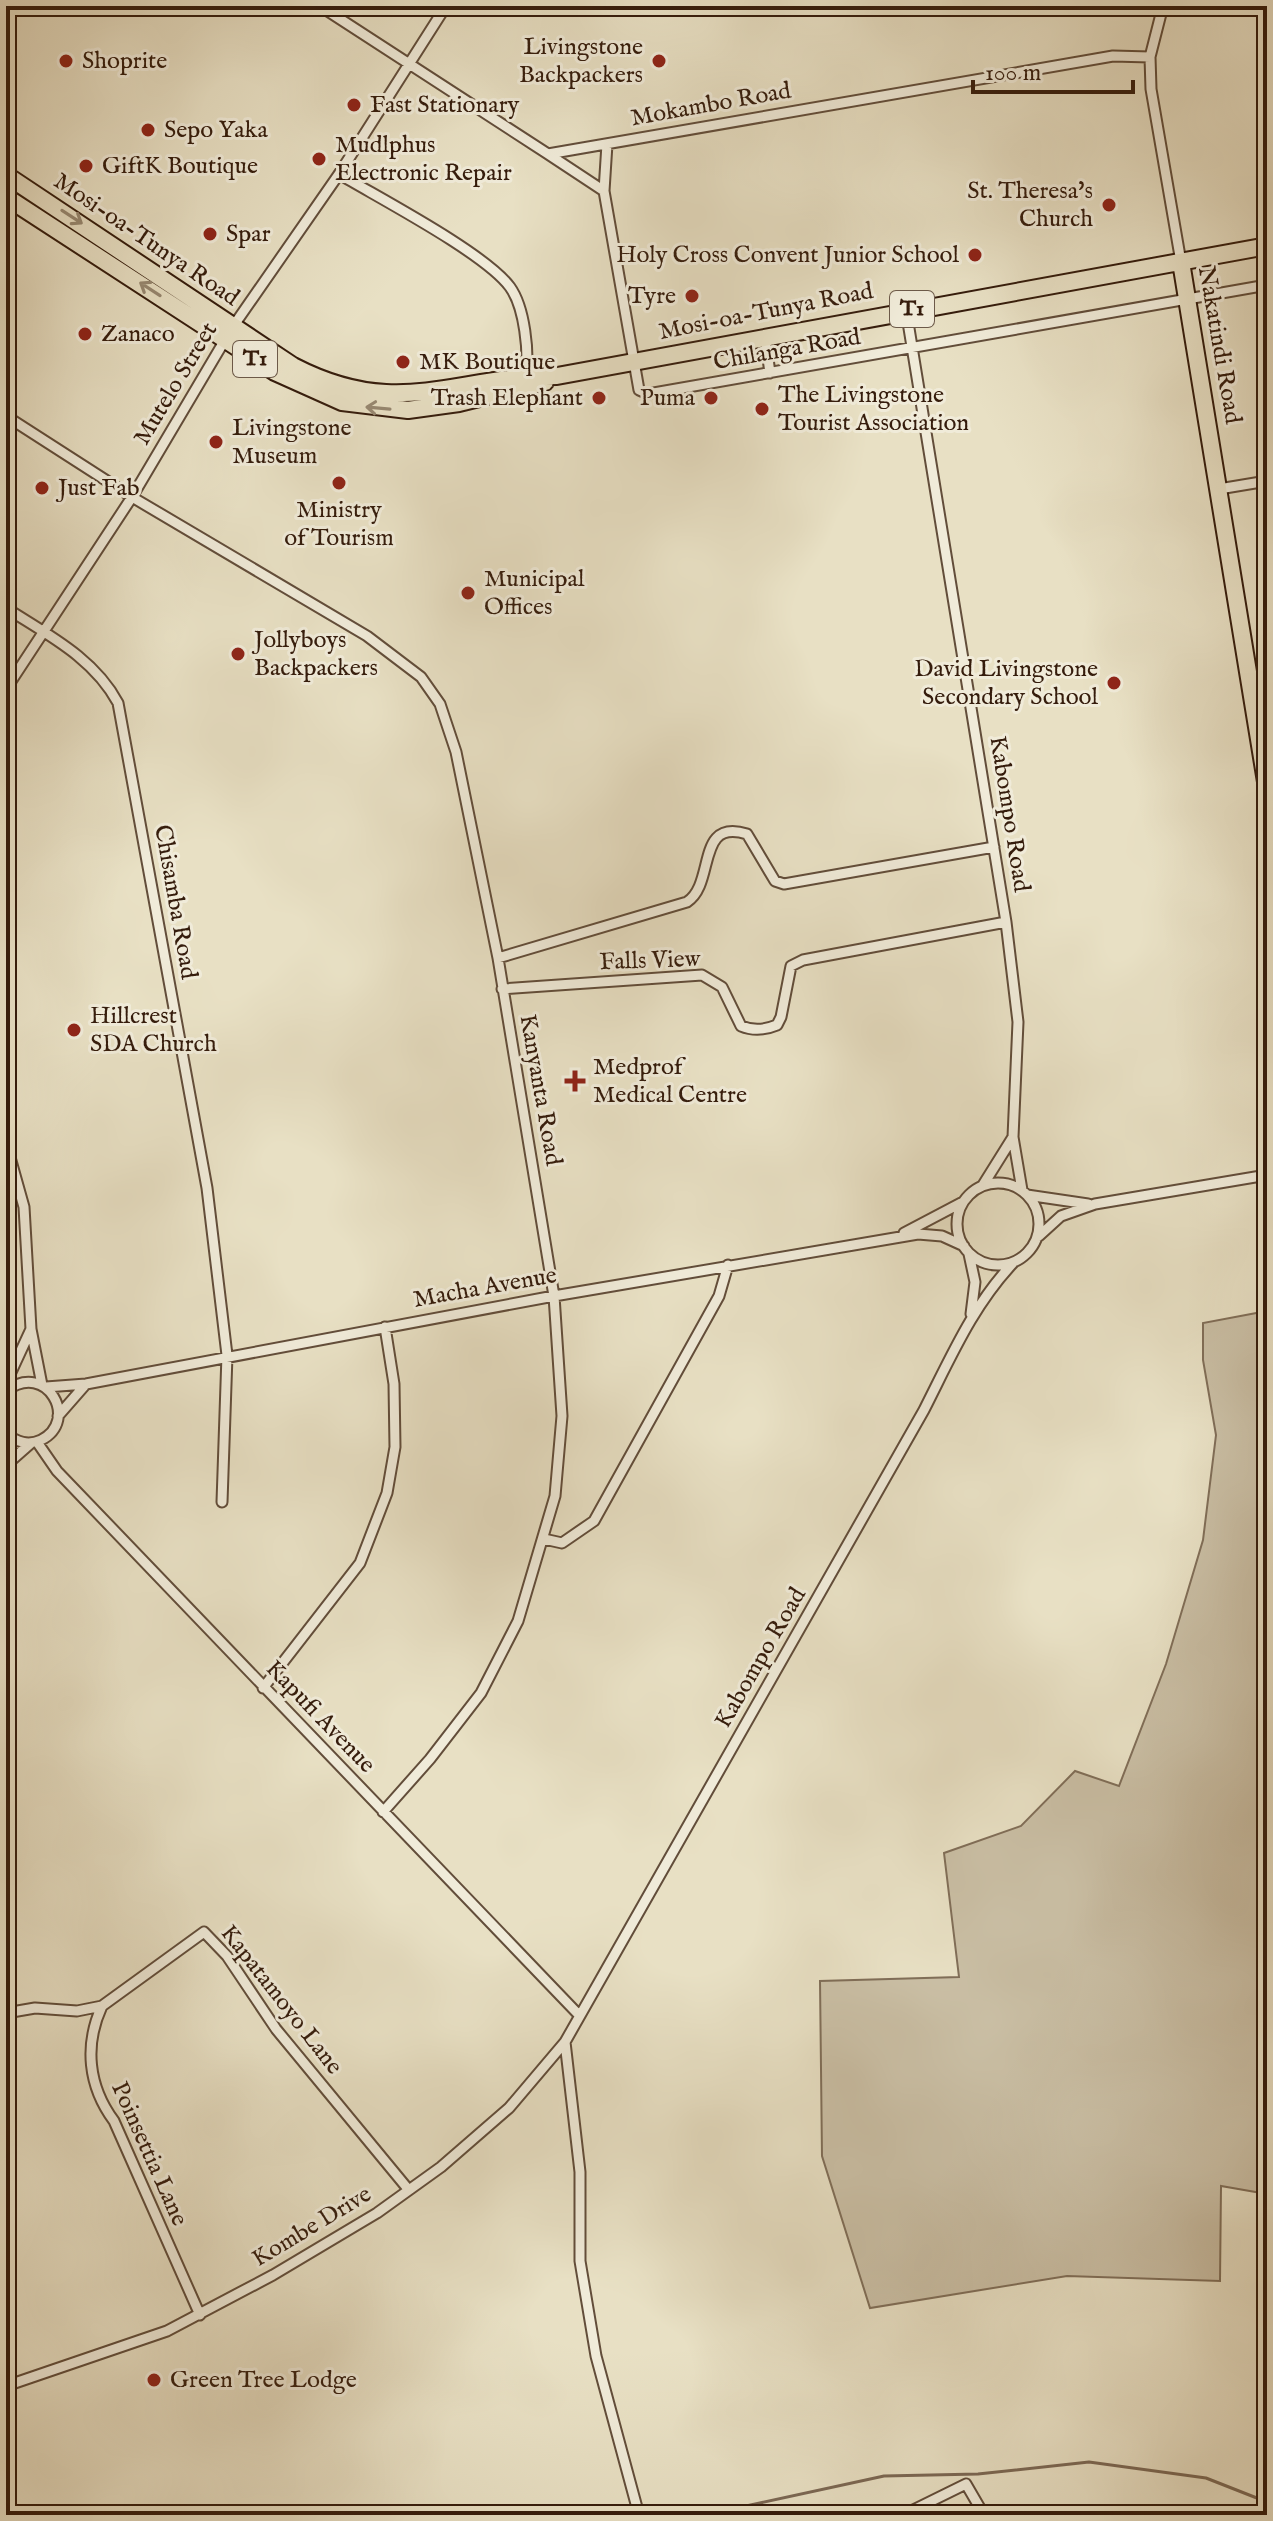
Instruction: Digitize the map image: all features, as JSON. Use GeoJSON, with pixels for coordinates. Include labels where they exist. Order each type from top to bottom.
{"type":"FeatureCollection","features":[{"type":"Feature","properties":{"kind":"highway","name":"Mosi-oa-Tunya Road"},"geometry":{"type":"LineString","coordinates":[[6,175],[146,266],[275,372],[313,391],[364,407],[420,409],[531,376],[557,376],[1267,246]]}},
{"type":"Feature","properties":{"kind":"highway","name":"Mosi-oa-Tunya Road"},"geometry":{"type":"LineString","coordinates":[[6,197],[229,334]]}},
{"type":"Feature","properties":{"kind":"highway","name":"Nakatindi Road"},"geometry":{"type":"LineString","coordinates":[[1181,262],[1219,489],[1259,687],[1267,788]]}},
{"type":"Feature","properties":{"kind":"street"},"geometry":{"type":"LineString","coordinates":[[320,6],[604,191]]}},
{"type":"Feature","properties":{"kind":"street","name":"Mutelo Street"},"geometry":{"type":"LineString","coordinates":[[6,689],[132,497],[229,334],[339,174],[446,6]]}},
{"type":"Feature","properties":{"kind":"street","name":"Nakatindi Road"},"geometry":{"type":"LineString","coordinates":[[1163,6],[1150,57],[1151,89],[1181,262]]}},
{"type":"Feature","properties":{"kind":"street","name":"Mokambo Road"},"geometry":{"type":"LineString","coordinates":[[548,154],[1113,56],[1150,57]]}},
{"type":"Feature","properties":{"kind":"street","name":"Chilanga Road"},"geometry":{"type":"LineString","coordinates":[[607,144],[604,191],[639,390],[648,394],[1267,285]]}},
{"type":"Feature","properties":{"kind":"street"},"geometry":{"type":"LineString","coordinates":[[339,174],[488,266],[510,288],[519,310],[531,376]]}},
{"type":"Feature","properties":{"kind":"street","name":"Kabompo Road"},"geometry":{"type":"LineString","coordinates":[[906,310],[1006,922],[1018,1022],[1013,1137],[1025,1192]]}},
{"type":"Feature","properties":{"kind":"street"},"geometry":{"type":"LineString","coordinates":[[765,337],[770,373]]}},
{"type":"Feature","properties":{"kind":"street","name":"Kanyanta Road"},"geometry":{"type":"LineString","coordinates":[[6,416],[132,497],[367,636],[421,677],[440,704],[456,752],[498,958],[554,1296],[562,1416],[555,1496],[518,1621],[481,1693],[430,1759],[383,1812]]}},
{"type":"Feature","properties":{"kind":"street"},"geometry":{"type":"LineString","coordinates":[[1219,489],[1267,481]]}},
{"type":"Feature","properties":{"kind":"street","name":"Chisamba Road"},"geometry":{"type":"LineString","coordinates":[[6,608],[98,673],[118,703],[207,1188],[227,1355],[222,1502]]}},
{"type":"Feature","properties":{"kind":"street","name":"Falls View"},"geometry":{"type":"LineString","coordinates":[[498,958],[687,902],[703,885],[707,854],[713,842],[735,830],[747,834],[775,881],[784,884],[994,847]]}},
{"type":"Feature","properties":{"kind":"street","name":"Falls View"},"geometry":{"type":"LineString","coordinates":[[502,989],[702,975],[722,987],[741,1026],[750,1030],[769,1028],[777,1025],[781,1017],[791,966],[803,960],[1006,922]]}},
{"type":"Feature","properties":{"kind":"street","name":"Kabompo Road"},"geometry":{"type":"LineString","coordinates":[[983,1185],[1013,1137]]}},
{"type":"Feature","properties":{"kind":"street"},"geometry":{"type":"LineString","coordinates":[[6,1143],[24,1207],[31,1329],[44,1386],[58,1405],[55,1427],[6,1465]]}},
{"type":"Feature","properties":{"kind":"street"},"geometry":{"type":"LineString","coordinates":[[1095,1204],[1025,1192],[1010,1184],[983,1185],[963,1202],[958,1229],[967,1250],[993,1265],[1014,1262],[1030,1251],[1037,1239],[1061,1216],[1095,1204],[1267,1175]]}},
{"type":"Feature","properties":{"kind":"street"},"geometry":{"type":"LineString","coordinates":[[1025,1192],[1038,1212],[1037,1239]]}},
{"type":"Feature","properties":{"kind":"street","name":"Macha Avenue"},"geometry":{"type":"LineString","coordinates":[[893,1238],[963,1202]]}},
{"type":"Feature","properties":{"kind":"street","name":"Macha Avenue"},"geometry":{"type":"LineString","coordinates":[[6,1391],[23,1382],[44,1386],[86,1384],[227,1355],[893,1238],[930,1235],[967,1250]]}},
{"type":"Feature","properties":{"kind":"street","name":"Kabompo Road"},"geometry":{"type":"LineString","coordinates":[[967,1250],[975,1282],[970,1317]]}},
{"type":"Feature","properties":{"kind":"street","name":"Kabompo Road"},"geometry":{"type":"LineString","coordinates":[[579,2015],[924,1410],[970,1317],[992,1284],[1014,1262]]}},
{"type":"Feature","properties":{"kind":"street"},"geometry":{"type":"LineString","coordinates":[[544,1539],[562,1543],[594,1521],[719,1296],[728,1265]]}},
{"type":"Feature","properties":{"kind":"street"},"geometry":{"type":"LineString","coordinates":[[263,1688],[360,1563],[387,1493],[395,1447],[394,1384],[385,1327]]}},
{"type":"Feature","properties":{"kind":"street"},"geometry":{"type":"LineString","coordinates":[[6,1383],[31,1329]]}},
{"type":"Feature","properties":{"kind":"street"},"geometry":{"type":"LineString","coordinates":[[58,1416],[86,1384]]}},
{"type":"Feature","properties":{"kind":"street"},"geometry":{"type":"LineString","coordinates":[[6,1434],[22,1443],[34,1442]]}},
{"type":"Feature","properties":{"kind":"street","name":"Kapufi Avenue"},"geometry":{"type":"LineString","coordinates":[[34,1442],[57,1471],[263,1688],[579,2015]]}},
{"type":"Feature","properties":{"kind":"street","name":"Kapatamoyo Lane"},"geometry":{"type":"LineString","coordinates":[[102,2006],[201,1932],[208,1934],[276,2029],[408,2189]]}},
{"type":"Feature","properties":{"kind":"street"},"geometry":{"type":"LineString","coordinates":[[6,2013],[35,2008],[77,2011],[102,2006]]}},
{"type":"Feature","properties":{"kind":"street","name":"Poinsettia Lane"},"geometry":{"type":"LineString","coordinates":[[102,2006],[89,2046],[99,2099],[114,2121],[200,2315]]}},
{"type":"Feature","properties":{"kind":"street","name":"Kombe Drive"},"geometry":{"type":"LineString","coordinates":[[6,2386],[167,2331],[377,2213],[441,2167],[509,2108],[565,2042],[579,2015]]}},
{"type":"Feature","properties":{"kind":"street"},"geometry":{"type":"LineString","coordinates":[[565,2042],[580,2172],[583,2277],[596,2356],[639,2515]]}},
{"type":"Feature","properties":{"kind":"street"},"geometry":{"type":"LineString","coordinates":[[903,2515],[966,2484],[984,2515]]}},
{"type":"Feature","properties":{"kind":"shaded area"},"geometry":{"type":"Polygon","coordinates":[[[1267,1311],[1267,2194],[1221,2186],[1220,2281],[1067,2276],[870,2308],[822,2156],[820,1981],[959,1977],[944,1853],[1021,1826],[1075,1771],[1119,1786],[1166,1664],[1203,1540],[1216,1435],[1203,1360],[1203,1323],[1267,1311]]]}},
{"type":"Feature","properties":{"kind":"waterway"},"geometry":{"type":"LineString","coordinates":[[705,2515],[884,2476],[978,2474],[1089,2462],[1206,2478],[1267,2502]]}},
{"type":"Feature","properties":{"kind":"place","name":"Shoprite"},"geometry":{"type":"Point","coordinates":[66,61]}},
{"type":"Feature","properties":{"kind":"place","name":"Livingstone Backpackers"},"geometry":{"type":"Point","coordinates":[659,61]}},
{"type":"Feature","properties":{"kind":"place","name":"Fast Stationary"},"geometry":{"type":"Point","coordinates":[354,105]}},
{"type":"Feature","properties":{"kind":"place","name":"Sepo Yaka"},"geometry":{"type":"Point","coordinates":[148,130]}},
{"type":"Feature","properties":{"kind":"place","name":"Mudlphus Electronic Repair"},"geometry":{"type":"Point","coordinates":[319,159]}},
{"type":"Feature","properties":{"kind":"place","name":"GiftK Boutique"},"geometry":{"type":"Point","coordinates":[86,166]}},
{"type":"Feature","properties":{"kind":"place","name":"St. Theresa's Church"},"geometry":{"type":"Point","coordinates":[1109,205]}},
{"type":"Feature","properties":{"kind":"place","name":"Spar"},"geometry":{"type":"Point","coordinates":[210,234]}},
{"type":"Feature","properties":{"kind":"place","name":"Holy Cross Convent Junior School"},"geometry":{"type":"Point","coordinates":[975,255]}},
{"type":"Feature","properties":{"kind":"place","name":"Tyre"},"geometry":{"type":"Point","coordinates":[692,296]}},
{"type":"Feature","properties":{"kind":"place","name":"Zanaco"},"geometry":{"type":"Point","coordinates":[85,334]}},
{"type":"Feature","properties":{"kind":"place","name":"MK Boutique"},"geometry":{"type":"Point","coordinates":[403,362]}},
{"type":"Feature","properties":{"kind":"place","name":"Trash Elephant"},"geometry":{"type":"Point","coordinates":[599,398]}},
{"type":"Feature","properties":{"kind":"place","name":"Puma"},"geometry":{"type":"Point","coordinates":[711,398]}},
{"type":"Feature","properties":{"kind":"place","name":"The Livingstone Tourist Association"},"geometry":{"type":"Point","coordinates":[762,409]}},
{"type":"Feature","properties":{"kind":"place","name":"Livingstone Museum"},"geometry":{"type":"Point","coordinates":[216,442]}},
{"type":"Feature","properties":{"kind":"place","name":"Ministry of Tourism"},"geometry":{"type":"Point","coordinates":[339,483]}},
{"type":"Feature","properties":{"kind":"place","name":"Just Fab"},"geometry":{"type":"Point","coordinates":[42,488]}},
{"type":"Feature","properties":{"kind":"place","name":"Municipal Offices"},"geometry":{"type":"Point","coordinates":[468,593]}},
{"type":"Feature","properties":{"kind":"place","name":"Jollyboys Backpackers"},"geometry":{"type":"Point","coordinates":[238,654]}},
{"type":"Feature","properties":{"kind":"place","name":"David Livingstone Secondary School"},"geometry":{"type":"Point","coordinates":[1114,683]}},
{"type":"Feature","properties":{"kind":"place","name":"Hillcrest SDA Church"},"geometry":{"type":"Point","coordinates":[74,1030]}},
{"type":"Feature","properties":{"kind":"place","name":"Medprof Medical Centre"},"geometry":{"type":"Point","coordinates":[575,1081]}},
{"type":"Feature","properties":{"kind":"place","name":"Green Tree Lodge"},"geometry":{"type":"Point","coordinates":[154,2380]}}]}
